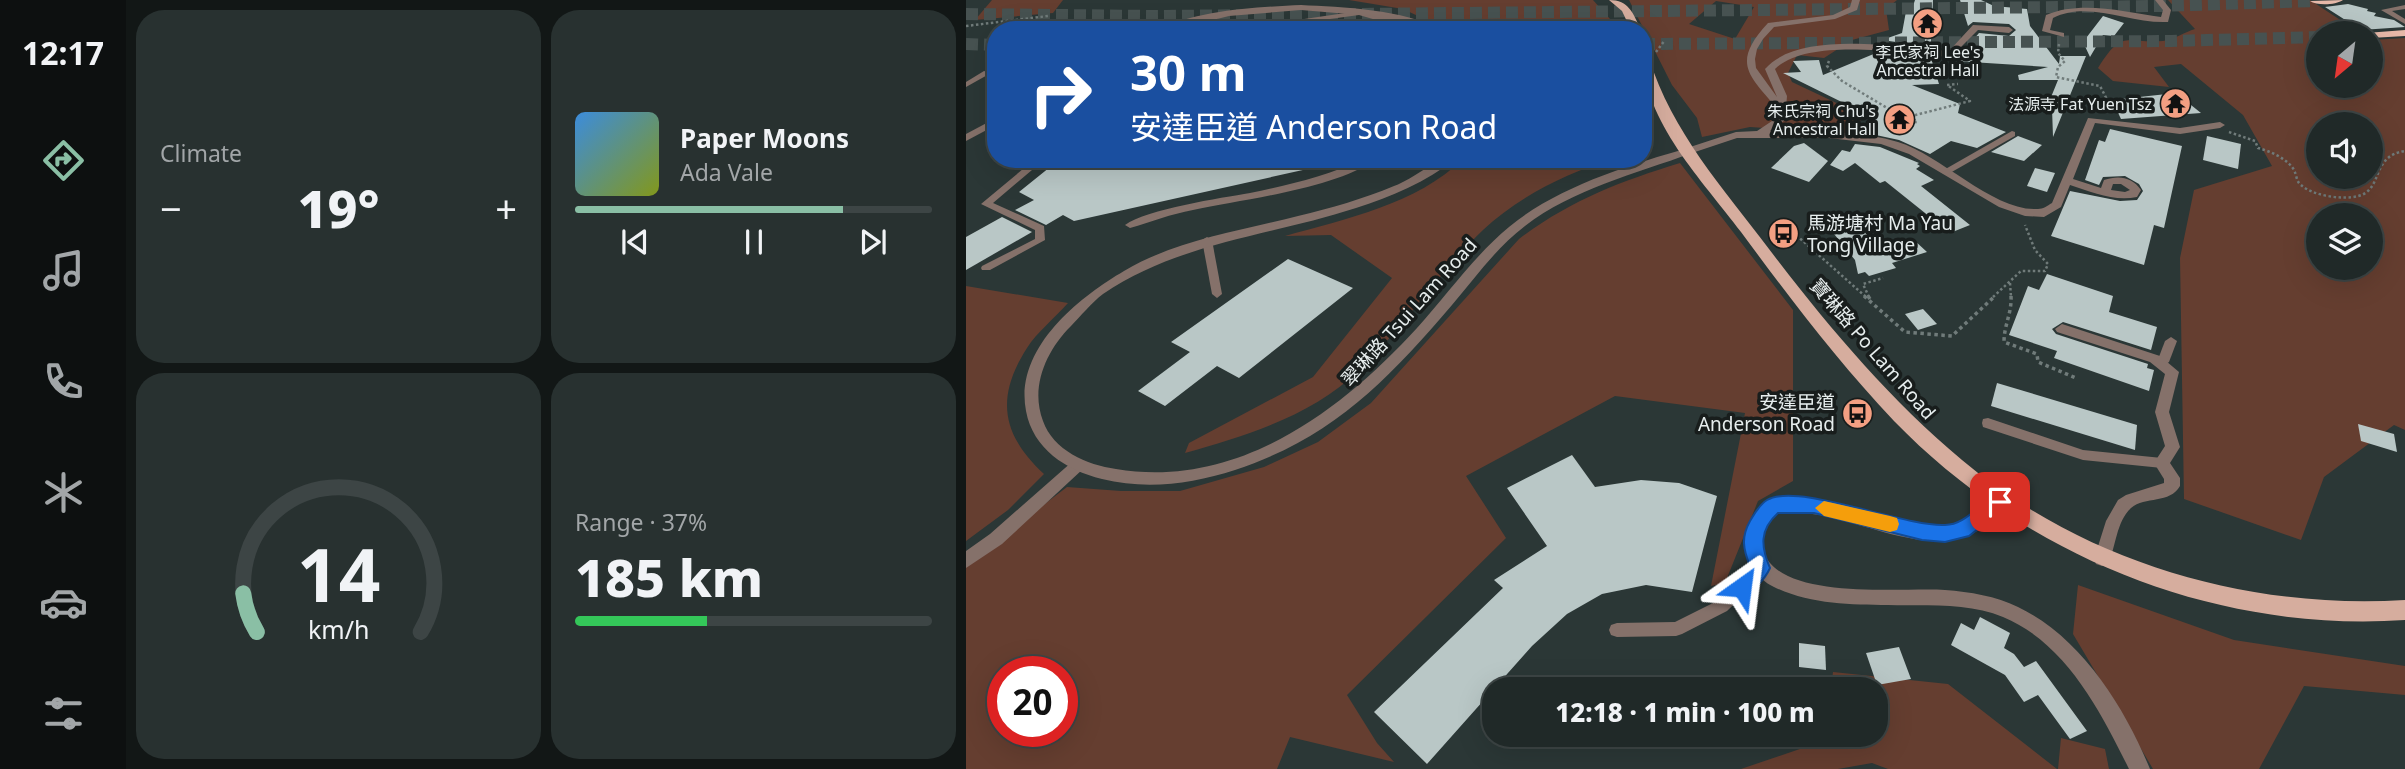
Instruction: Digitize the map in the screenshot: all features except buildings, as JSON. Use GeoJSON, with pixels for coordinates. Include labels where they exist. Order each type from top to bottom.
{"type":"FeatureCollection","features":[{"type":"Feature","properties":{"kind":"highway"},"geometry":{"type":"LineString","coordinates":[[2315,1],[2339,0]]}},
{"type":"Feature","properties":{"kind":"highway"},"geometry":{"type":"LineString","coordinates":[[2384,34],[2405,33]]}},
{"type":"Feature","properties":{"kind":"main road"},"geometry":{"type":"LineString","coordinates":[[1614,0],[1626,9],[1632,21]]}},
{"type":"Feature","properties":{"kind":"main road","name":"寶琳路 Po Lam Road"},"geometry":{"type":"LineString","coordinates":[[1652,68],[1662,108],[1688,151],[1773,267],[1890,408],[1923,440],[2000,502],[2102,559],[2155,578],[2253,602],[2303,608],[2405,610]]}},
{"type":"Feature","properties":{"kind":"street"},"geometry":{"type":"LineString","coordinates":[[1782,108],[1756,77],[1749,61],[1749,52],[1771,25],[1835,17],[1854,8],[1857,0]]}},
{"type":"Feature","properties":{"kind":"street"},"geometry":{"type":"LineString","coordinates":[[2061,35],[2046,32],[2049,16],[2058,10],[2084,8],[2165,20],[2166,10],[2159,0]]}},
{"type":"Feature","properties":{"kind":"street"},"geometry":{"type":"LineString","coordinates":[[1193,21],[1233,9],[1287,1],[1349,2],[1394,11],[1416,21]]}},
{"type":"Feature","properties":{"kind":"street"},"geometry":{"type":"LineString","coordinates":[[1759,134],[1780,120],[1783,96],[1770,69],[1781,55],[1790,51],[1840,45],[1951,54],[1976,27],[2009,30]]}},
{"type":"Feature","properties":{"kind":"street"},"geometry":{"type":"LineString","coordinates":[[2105,191],[2067,181],[2091,120],[2119,121],[2180,131],[2220,125]]}},
{"type":"Feature","properties":{"kind":"street"},"geometry":{"type":"LineString","coordinates":[[966,138],[987,126]]}},
{"type":"Feature","properties":{"kind":"street","name":"翠琳路 Tsui Lam Road"},"geometry":{"type":"LineString","coordinates":[[1652,164],[1736,135],[1869,139],[1899,145],[2008,208],[2034,215],[2053,211],[2067,181]]}},
{"type":"Feature","properties":{"kind":"street","name":"翠琳路 Tsui Lam Road"},"geometry":{"type":"LineString","coordinates":[[1436,168],[1418,179],[1370,200],[1207,240],[1147,263],[1112,283],[1075,313],[1043,352],[1032,382],[1033,415],[1046,442],[1078,465],[1123,477],[1186,476],[1261,456],[1301,439],[1365,392],[1419,335],[1494,248],[1524,221],[1580,189],[1640,168]]}},
{"type":"Feature","properties":{"kind":"street"},"geometry":{"type":"LineString","coordinates":[[2062,329],[2163,362],[2172,372],[2162,412],[2173,447],[2162,463],[2172,478],[2172,486],[2166,492],[2134,498],[2124,503],[2117,512],[2102,559]]}},
{"type":"Feature","properties":{"kind":"street"},"geometry":{"type":"LineString","coordinates":[[966,561],[1078,465]]}},
{"type":"Feature","properties":{"kind":"street"},"geometry":{"type":"LineString","coordinates":[[2000,502],[1969,527],[1945,534],[1922,532],[1814,506],[1774,506],[1763,515],[1753,533],[1753,551],[1761,568],[1780,582],[1826,596],[1943,598],[1977,602],[2011,612],[2038,628],[2092,682],[2140,769]]}},
{"type":"Feature","properties":{"kind":"lane"},"geometry":{"type":"LineString","coordinates":[[2405,7],[2385,10],[2405,22]]}},
{"type":"Feature","properties":{"kind":"lane"},"geometry":{"type":"LineString","coordinates":[[1379,18],[1394,11]]}},
{"type":"Feature","properties":{"kind":"lane"},"geometry":{"type":"LineString","coordinates":[[1297,21],[1353,13],[1389,21]]}},
{"type":"Feature","properties":{"kind":"lane"},"geometry":{"type":"LineString","coordinates":[[966,85],[987,73]]}},
{"type":"Feature","properties":{"kind":"lane"},"geometry":{"type":"LineString","coordinates":[[1947,171],[2012,134]]}},
{"type":"Feature","properties":{"kind":"lane"},"geometry":{"type":"LineString","coordinates":[[986,268],[1040,240],[1040,228],[986,204],[1030,168]]}},
{"type":"Feature","properties":{"kind":"lane"},"geometry":{"type":"LineString","coordinates":[[1130,225],[1177,208],[1305,181],[1345,168]]}},
{"type":"Feature","properties":{"kind":"lane"},"geometry":{"type":"LineString","coordinates":[[1207,240],[1217,294]]}},
{"type":"Feature","properties":{"kind":"lane"},"geometry":{"type":"LineString","coordinates":[[2163,362],[2171,341]]}},
{"type":"Feature","properties":{"kind":"lane"},"geometry":{"type":"LineString","coordinates":[[1988,423],[2083,455],[2162,463]]}},
{"type":"Feature","properties":{"kind":"lane"},"geometry":{"type":"LineString","coordinates":[[1617,630],[1676,629],[1723,606],[1761,568]]}},
{"type":"Feature","properties":{"kind":"path"},"geometry":{"type":"LineString","coordinates":[[992,21],[1048,16]]}},
{"type":"Feature","properties":{"kind":"path"},"geometry":{"type":"LineString","coordinates":[[966,26],[987,21]]}},
{"type":"Feature","properties":{"kind":"path"},"geometry":{"type":"LineString","coordinates":[[2061,35],[2058,53],[2065,61],[2058,67],[2056,77],[2100,86],[2119,121]]}},
{"type":"Feature","properties":{"kind":"path"},"geometry":{"type":"LineString","coordinates":[[1652,53],[1665,40]]}},
{"type":"Feature","properties":{"kind":"path"},"geometry":{"type":"LineString","coordinates":[[1835,58],[1826,63],[1834,78],[1885,104],[1904,118],[1970,101],[1947,85],[1958,84]]}},
{"type":"Feature","properties":{"kind":"path"},"geometry":{"type":"LineString","coordinates":[[1899,145],[1905,123],[1917,122],[1910,117]]}},
{"type":"Feature","properties":{"kind":"path"},"geometry":{"type":"LineString","coordinates":[[2220,125],[2231,134],[2255,141],[2258,148],[2272,152],[2293,168],[2296,180],[2301,186],[2349,199],[2362,196],[2377,181],[2379,166],[2384,156],[2390,151],[2405,150]]}},
{"type":"Feature","properties":{"kind":"path"},"geometry":{"type":"LineString","coordinates":[[1787,235],[1795,234],[1905,331],[1952,336],[2021,271],[2045,271],[2048,264],[2035,250],[2026,229]]}},
{"type":"Feature","properties":{"kind":"path"},"geometry":{"type":"LineString","coordinates":[[1871,301],[1863,284],[1883,278]]}},
{"type":"Feature","properties":{"kind":"path"},"geometry":{"type":"LineString","coordinates":[[2010,283],[2011,312],[2004,332],[2004,342],[2037,355],[2038,362],[2076,378]]}},
{"type":"Feature","properties":{"kind":"shaded area"},"geometry":{"type":"Polygon","coordinates":[[[992,0],[1063,0],[1053,13],[975,20],[992,0]]]}},
{"type":"Feature","properties":{"kind":"shaded area"},"geometry":{"type":"Polygon","coordinates":[[[1349,0],[1593,0],[1611,21],[1429,21],[1403,9],[1349,0]]]}},
{"type":"Feature","properties":{"kind":"shaded area"},"geometry":{"type":"Polygon","coordinates":[[[1629,0],[1897,0],[1886,9],[1889,30],[1852,40],[1824,58],[1797,55],[1788,73],[1792,82],[1866,117],[1855,124],[1877,135],[1750,127],[1702,137],[1697,118],[1672,85],[1652,45],[1652,21],[1640,21],[1629,0]],[[1716,1],[1689,24],[1735,39],[1754,7],[1716,1]]]}},
{"type":"Feature","properties":{"kind":"shaded area"},"geometry":{"type":"Polygon","coordinates":[[[2168,0],[2310,0],[2342,21],[2306,21],[2306,98],[2384,98],[2384,39],[2405,38],[2405,430],[2394,425],[2324,477],[2301,540],[2184,499],[2180,258],[2194,190],[2272,166],[2243,115],[2181,64],[2154,67],[2169,87],[2113,81],[2098,68],[2113,47],[2120,43],[2167,40],[2195,29],[2168,0]]]}},
{"type":"Feature","properties":{"kind":"shaded area"},"geometry":{"type":"Polygon","coordinates":[[[1680,163],[1793,310],[1793,481],[1758,501],[1725,583],[1711,586],[1745,413],[1615,396],[1466,476],[1506,538],[1347,695],[1377,743],[1394,762],[1290,737],[1277,769],[966,769],[966,564],[1067,487],[1180,491],[1264,467],[1318,442],[1371,403],[1519,239],[1576,203],[1616,185],[1680,163]]]}},
{"type":"Feature","properties":{"kind":"shaded area"},"geometry":{"type":"Polygon","coordinates":[[[1453,168],[1588,168],[1528,196],[1483,230],[1376,352],[1342,385],[1322,399],[1278,422],[1185,453],[1189,443],[1313,377],[1392,278],[1331,235],[1285,236],[1379,208],[1424,188],[1453,168]]]}},
{"type":"Feature","properties":{"kind":"shaded area"},"geometry":{"type":"Polygon","coordinates":[[[966,286],[1068,303],[1027,348],[1010,383],[1007,400],[1012,430],[1019,445],[1044,474],[1008,510],[966,541],[966,286]]]}},
{"type":"Feature","properties":{"kind":"shaded area"},"geometry":{"type":"Polygon","coordinates":[[[2078,585],[2234,640],[2405,666],[2405,695],[2304,686],[2259,769],[2153,769],[2073,634],[2078,585]]]}},
{"type":"Feature","properties":{"kind":"shaded area"},"geometry":{"type":"Polygon","coordinates":[[[1833,672],[1881,677],[1832,677],[1833,672]]]}},
{"type":"Feature","properties":{"kind":"shaded area"},"geometry":{"type":"Polygon","coordinates":[[[1888,678],[1948,684],[2057,769],[1888,769],[1872,763],[1838,769],[1741,769],[1805,747],[1888,747],[1888,678]]]}},
{"type":"Feature","properties":{"kind":"shaded area"},"geometry":{"type":"Polygon","coordinates":[[[2061,738],[2105,749],[2109,769],[2058,769],[2061,738]]]}},
{"type":"Feature","properties":{"kind":"tunnel"},"geometry":{"type":"LineString","coordinates":[[966,14],[1157,16],[2160,6],[2315,1]]}},
{"type":"Feature","properties":{"kind":"tunnel"},"geometry":{"type":"LineString","coordinates":[[1652,44],[2171,41],[2306,37]]}},
{"type":"Feature","properties":{"kind":"tunnel"},"geometry":{"type":"LineString","coordinates":[[966,44],[987,45]]}},
{"type":"Feature","properties":{"kind":"slow traffic"},"geometry":{"type":"LineString","coordinates":[[1824,508],[1890,524]]}},
{"type":"Feature","properties":{"kind":"place","name":"李氏家祠 Lee's Ancestral Hall"},"geometry":{"type":"Point","coordinates":[1928,23]}},
{"type":"Feature","properties":{"kind":"place","name":"法源寺 Fat Yuen Tsz"},"geometry":{"type":"Point","coordinates":[2175,104]}},
{"type":"Feature","properties":{"kind":"place","name":"朱氏宗祠 Chu's Ancestral Hall"},"geometry":{"type":"Point","coordinates":[1899,120]}},
{"type":"Feature","properties":{"kind":"place","name":"馬游塘村 Ma Yau Tong Village"},"geometry":{"type":"Point","coordinates":[1784,234]}},
{"type":"Feature","properties":{"kind":"place","name":"安達臣道 Anderson Road"},"geometry":{"type":"Point","coordinates":[1858,413]}},
{"type":"Feature","properties":{"kind":"route"},"geometry":{"type":"LineString","coordinates":[[1742,587],[1761,568],[1753,551],[1753,533],[1763,515],[1774,506],[1791,503],[1814,506],[1922,532],[1945,534],[1963,530],[2000,502]]}}]}
